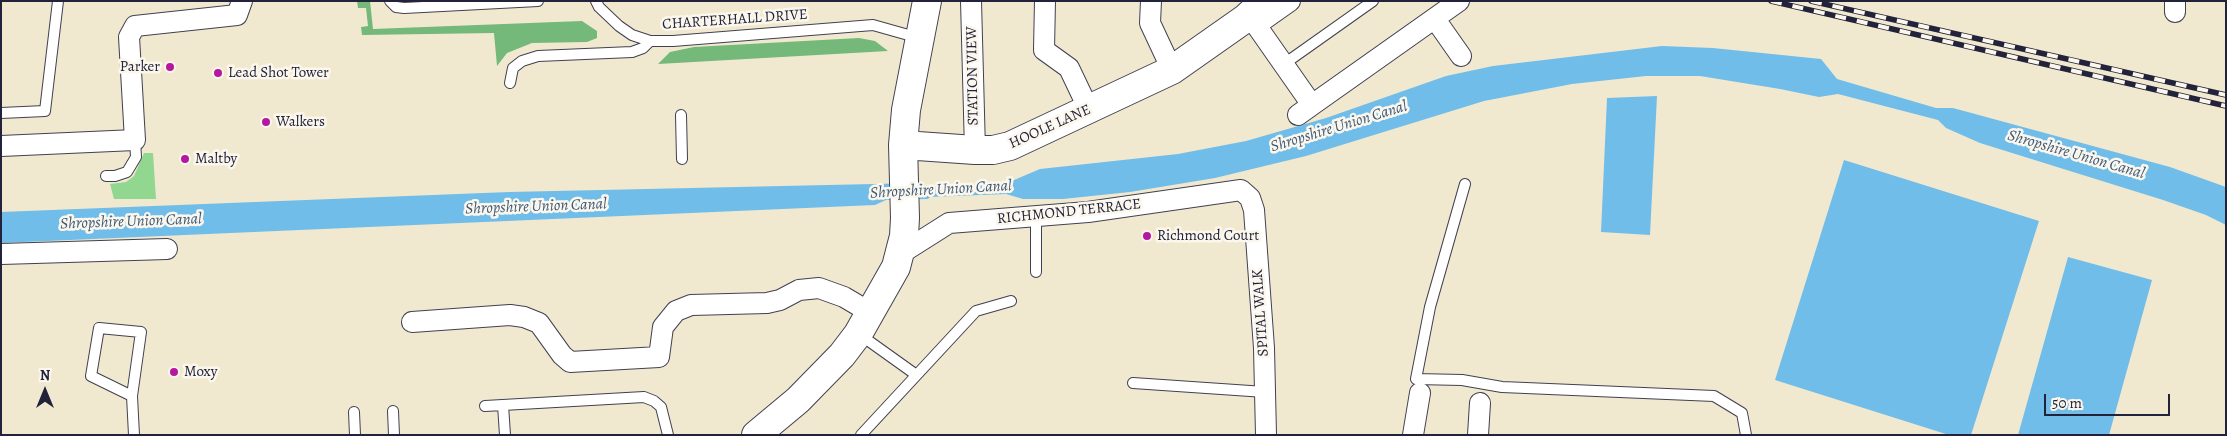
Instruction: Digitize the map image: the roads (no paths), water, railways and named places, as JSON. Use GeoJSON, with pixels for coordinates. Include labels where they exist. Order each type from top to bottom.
{"type":"FeatureCollection","features":[{"type":"Feature","properties":{"kind":"street"},"geometry":{"type":"LineString","coordinates":[[1,146],[135,140],[129,37],[135,26],[237,15],[242,1]]}},
{"type":"Feature","properties":{"kind":"street"},"geometry":{"type":"LineString","coordinates":[[756,435],[822,377],[864,323],[896,267],[900,254],[905,213],[903,145],[906,110],[928,1]]}},
{"type":"Feature","properties":{"kind":"street","name":"STATION VIEW"},"geometry":{"type":"LineString","coordinates":[[971,1],[975,150]]}},
{"type":"Feature","properties":{"kind":"street"},"geometry":{"type":"LineString","coordinates":[[1045,1],[1044,50],[1069,68],[1090,110]]}},
{"type":"Feature","properties":{"kind":"street"},"geometry":{"type":"LineString","coordinates":[[1151,1],[1150,23],[1172,70]]}},
{"type":"Feature","properties":{"kind":"street","name":"HOOLE LANE"},"geometry":{"type":"LineString","coordinates":[[903,145],[975,150],[993,150],[1010,146],[1172,70],[1255,15],[1290,1]]}},
{"type":"Feature","properties":{"kind":"street"},"geometry":{"type":"LineString","coordinates":[[1255,15],[1284,64],[1305,110],[1460,1]]}},
{"type":"Feature","properties":{"kind":"street"},"geometry":{"type":"LineString","coordinates":[[1435,18],[1461,56]]}},
{"type":"Feature","properties":{"kind":"street","name":"RICHMOND TERRACE"},"geometry":{"type":"LineString","coordinates":[[900,254],[949,223],[1088,212],[1230,191],[1241,190],[1246,193]]}},
{"type":"Feature","properties":{"kind":"street","name":"SPITAL WALK"},"geometry":{"type":"LineString","coordinates":[[1246,193],[1254,210],[1266,435]]}},
{"type":"Feature","properties":{"kind":"street"},"geometry":{"type":"LineString","coordinates":[[1,254],[167,249]]}},
{"type":"Feature","properties":{"kind":"street"},"geometry":{"type":"LineString","coordinates":[[412,322],[510,315],[524,317],[539,323],[562,355],[570,362],[659,357],[663,327],[676,311],[691,305],[780,300],[799,290],[819,288],[844,297],[864,323]]}},
{"type":"Feature","properties":{"kind":"street"},"geometry":{"type":"LineString","coordinates":[[1413,435],[1420,393]]}},
{"type":"Feature","properties":{"kind":"street"},"geometry":{"type":"LineString","coordinates":[[1478,435],[1480,403]]}},
{"type":"Feature","properties":{"kind":"lane"},"geometry":{"type":"LineString","coordinates":[[1,113],[45,112],[58,1]]}},
{"type":"Feature","properties":{"kind":"lane"},"geometry":{"type":"LineString","coordinates":[[390,1],[396,7],[404,8],[538,1]]}},
{"type":"Feature","properties":{"kind":"lane","name":"CHARTERHALL DRIVE"},"geometry":{"type":"LineString","coordinates":[[596,1],[599,7],[619,26],[632,35],[650,41],[674,41],[873,25],[920,38]]}},
{"type":"Feature","properties":{"kind":"lane"},"geometry":{"type":"LineString","coordinates":[[1284,64],[1373,1]]}},
{"type":"Feature","properties":{"kind":"lane"},"geometry":{"type":"LineString","coordinates":[[510,83],[513,68],[522,61],[538,56],[632,52],[643,48],[650,41]]}},
{"type":"Feature","properties":{"kind":"lane"},"geometry":{"type":"LineString","coordinates":[[681,115],[682,159]]}},
{"type":"Feature","properties":{"kind":"lane"},"geometry":{"type":"LineString","coordinates":[[106,176],[115,176],[127,172],[136,157],[135,140]]}},
{"type":"Feature","properties":{"kind":"lane"},"geometry":{"type":"LineString","coordinates":[[1465,184],[1430,307],[1416,379],[1462,380],[1502,387],[1714,396],[1742,413],[1746,435]]}},
{"type":"Feature","properties":{"kind":"lane"},"geometry":{"type":"LineString","coordinates":[[1036,217],[1036,272]]}},
{"type":"Feature","properties":{"kind":"lane"},"geometry":{"type":"LineString","coordinates":[[861,435],[915,374],[976,311],[1011,301]]}},
{"type":"Feature","properties":{"kind":"lane"},"geometry":{"type":"LineString","coordinates":[[864,323],[915,374]]}},
{"type":"Feature","properties":{"kind":"lane"},"geometry":{"type":"LineString","coordinates":[[132,396],[91,376],[98,328],[141,332],[132,396],[134,435]]}},
{"type":"Feature","properties":{"kind":"lane"},"geometry":{"type":"LineString","coordinates":[[1133,383],[1265,392]]}},
{"type":"Feature","properties":{"kind":"lane"},"geometry":{"type":"LineString","coordinates":[[485,406],[644,397],[654,400],[661,407],[668,435]]}},
{"type":"Feature","properties":{"kind":"lane"},"geometry":{"type":"LineString","coordinates":[[503,405],[505,435]]}},
{"type":"Feature","properties":{"kind":"lane"},"geometry":{"type":"LineString","coordinates":[[393,411],[394,435]]}},
{"type":"Feature","properties":{"kind":"lane"},"geometry":{"type":"LineString","coordinates":[[354,412],[355,435]]}},
{"type":"Feature","properties":{"kind":"water","name":"Shropshire Union Canal"},"geometry":{"type":"Polygon","coordinates":[[[1662,46],[1713,48],[1821,59],[1837,79],[1936,108],[1953,108],[2170,167],[2226,187],[2226,225],[2206,215],[2163,200],[1980,143],[1946,128],[1938,120],[1838,94],[1819,97],[1700,76],[1646,76],[1572,84],[1484,101],[1306,156],[1215,178],[1130,192],[1063,199],[1023,199],[1006,194],[930,197],[928,199],[886,200],[875,205],[1,243],[1,212],[509,192],[919,183],[930,187],[1007,183],[1040,169],[1178,154],[1246,141],[1326,118],[1446,76],[1493,66],[1662,46]]]}},
{"type":"Feature","properties":{"kind":"water"},"geometry":{"type":"Polygon","coordinates":[[[1657,96],[1650,235],[1601,232],[1607,98],[1657,96]]]}},
{"type":"Feature","properties":{"kind":"water"},"geometry":{"type":"Polygon","coordinates":[[[1844,160],[2039,221],[1971,435],[1949,435],[1775,380],[1844,160]]]}},
{"type":"Feature","properties":{"kind":"water"},"geometry":{"type":"Polygon","coordinates":[[[2068,257],[2152,280],[2109,435],[2018,435],[2068,257]]]}},
{"type":"Feature","properties":{"kind":"railway"},"geometry":{"type":"LineString","coordinates":[[1771,1],[2226,106]]}},
{"type":"Feature","properties":{"kind":"railway"},"geometry":{"type":"LineString","coordinates":[[1811,1],[2226,95]]}},
{"type":"Feature","properties":{"kind":"place","name":"Parker"},"geometry":{"type":"Point","coordinates":[170,67]}},
{"type":"Feature","properties":{"kind":"place","name":"Lead Shot Tower"},"geometry":{"type":"Point","coordinates":[218,73]}},
{"type":"Feature","properties":{"kind":"place","name":"Walkers"},"geometry":{"type":"Point","coordinates":[266,122]}},
{"type":"Feature","properties":{"kind":"place","name":"Maltby"},"geometry":{"type":"Point","coordinates":[185,159]}},
{"type":"Feature","properties":{"kind":"place","name":"Richmond Court"},"geometry":{"type":"Point","coordinates":[1147,236]}},
{"type":"Feature","properties":{"kind":"place","name":"Moxy"},"geometry":{"type":"Point","coordinates":[174,372]}}]}
